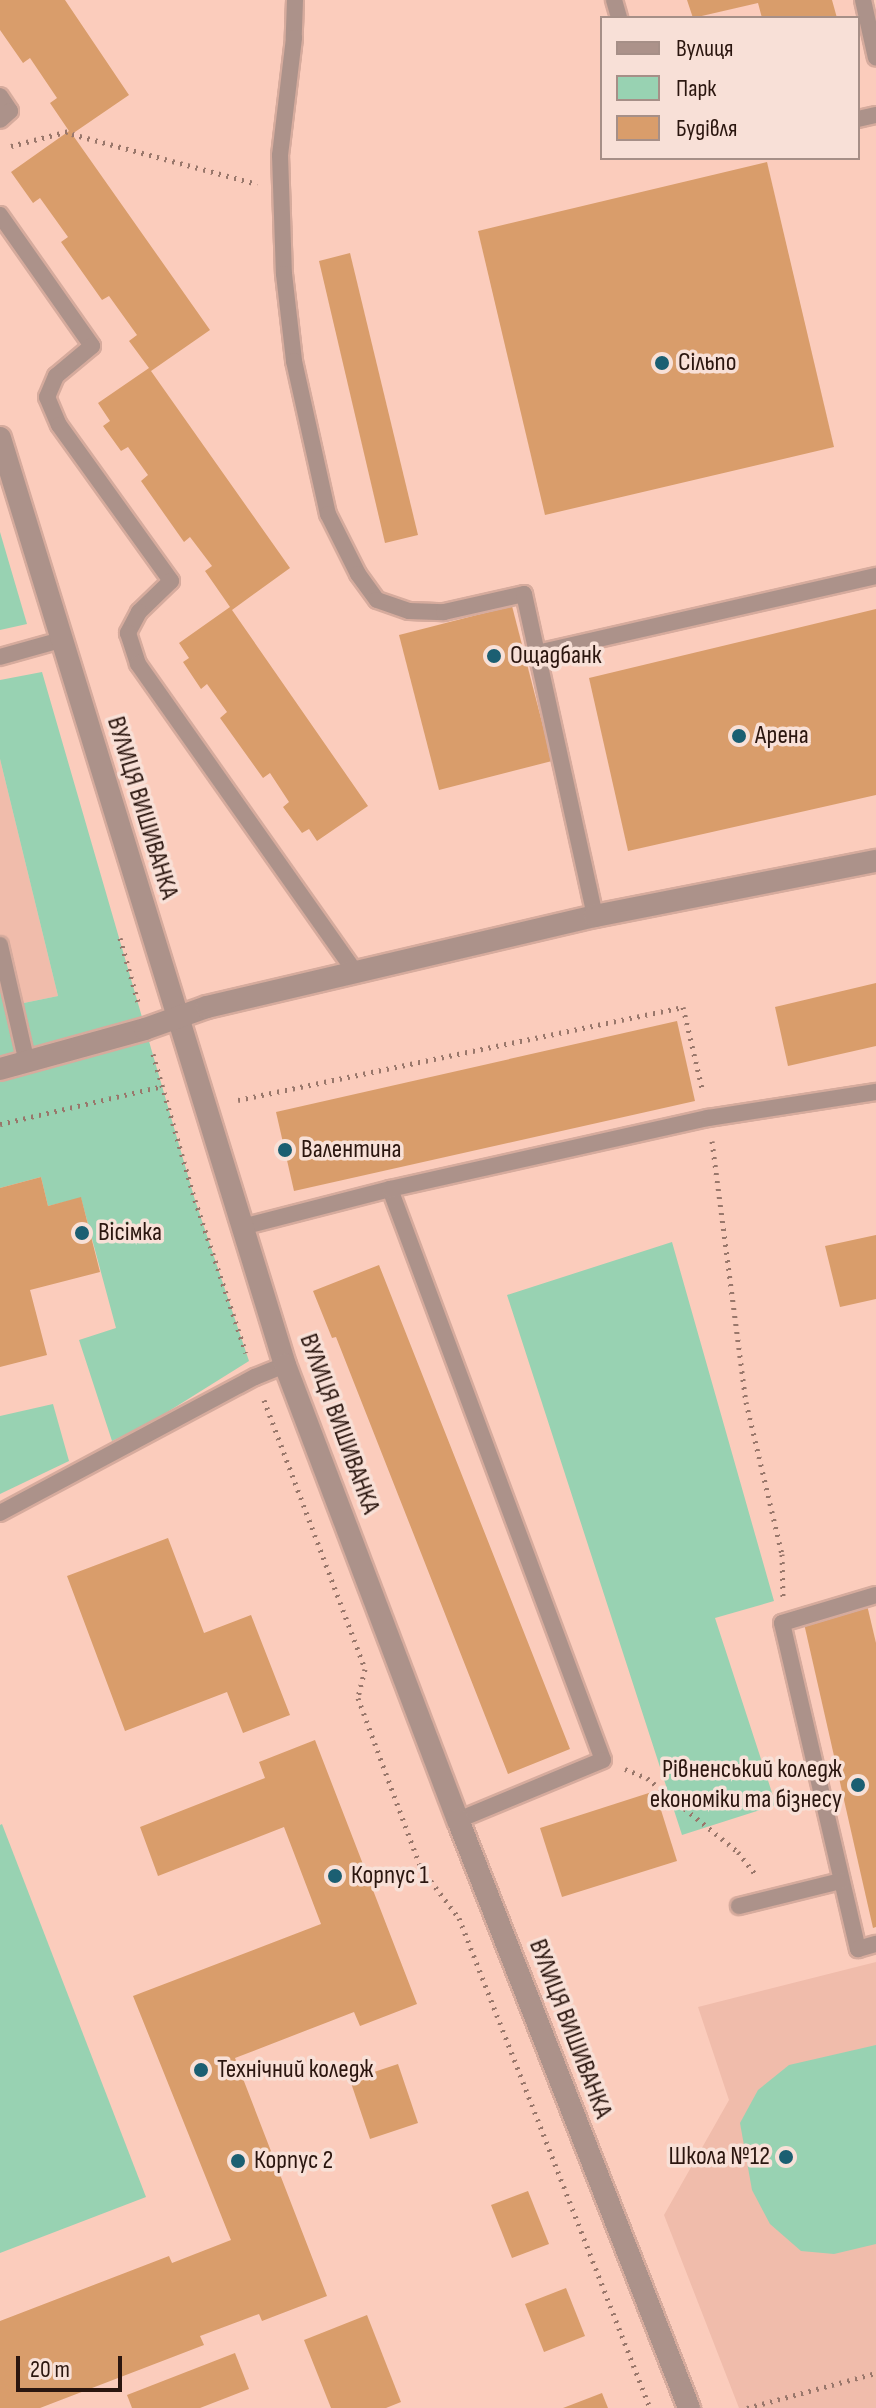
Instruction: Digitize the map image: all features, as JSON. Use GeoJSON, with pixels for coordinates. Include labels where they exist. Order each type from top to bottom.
{"type":"FeatureCollection","features":[{"type":"Feature","properties":{"kind":"street","name":"ВУЛИЦЯ ВИШИВАНКА"},"geometry":{"type":"LineString","coordinates":[[0,438],[285,1365],[458,1820],[689,2408]]}},
{"type":"Feature","properties":{"kind":"street"},"geometry":{"type":"LineString","coordinates":[[0,1069],[207,1007],[595,916],[876,861]]}},
{"type":"Feature","properties":{"kind":"lane"},"geometry":{"type":"LineString","coordinates":[[295,0],[294,38],[280,155],[284,274],[300,388],[328,514],[358,574],[377,600],[409,611],[444,612],[524,594],[595,916]]}},
{"type":"Feature","properties":{"kind":"lane"},"geometry":{"type":"LineString","coordinates":[[863,0],[876,58]]}},
{"type":"Feature","properties":{"kind":"lane"},"geometry":{"type":"LineString","coordinates":[[0,96],[10,111],[0,120]]}},
{"type":"Feature","properties":{"kind":"lane"},"geometry":{"type":"LineString","coordinates":[[0,215],[92,346],[56,376],[47,397],[59,425],[171,581],[139,612],[128,633],[138,664],[355,972]]}},
{"type":"Feature","properties":{"kind":"lane"},"geometry":{"type":"LineString","coordinates":[[537,653],[876,576]]}},
{"type":"Feature","properties":{"kind":"lane"},"geometry":{"type":"LineString","coordinates":[[0,657],[61,640]]}},
{"type":"Feature","properties":{"kind":"lane"},"geometry":{"type":"LineString","coordinates":[[0,945],[27,1063]]}},
{"type":"Feature","properties":{"kind":"lane"},"geometry":{"type":"LineString","coordinates":[[242,1227],[390,1189],[708,1118],[876,1092]]}},
{"type":"Feature","properties":{"kind":"lane"},"geometry":{"type":"LineString","coordinates":[[390,1189],[603,1760],[458,1820]]}},
{"type":"Feature","properties":{"kind":"lane"},"geometry":{"type":"LineString","coordinates":[[0,1513],[252,1369],[285,1365]]}},
{"type":"Feature","properties":{"kind":"lane"},"geometry":{"type":"LineString","coordinates":[[876,1595],[782,1623],[858,1949],[876,1944]]}},
{"type":"Feature","properties":{"kind":"lane"},"geometry":{"type":"LineString","coordinates":[[739,1906],[841,1881]]}},
{"type":"Feature","properties":{"kind":"path"},"geometry":{"type":"LineString","coordinates":[[0,149],[70,132],[282,191]]}},
{"type":"Feature","properties":{"kind":"path"},"geometry":{"type":"LineString","coordinates":[[238,1100],[683,1007],[708,1118],[746,1402],[782,1554],[784,1602]]}},
{"type":"Feature","properties":{"kind":"path"},"geometry":{"type":"LineString","coordinates":[[0,1124],[163,1086],[195,1200],[252,1369],[365,1669],[358,1698],[421,1868],[459,1918],[650,2408]]}},
{"type":"Feature","properties":{"kind":"path"},"geometry":{"type":"LineString","coordinates":[[603,1760],[647,1778],[738,1852],[773,1898]]}},
{"type":"Feature","properties":{"kind":"path"},"geometry":{"type":"LineString","coordinates":[[747,2408],[876,2373]]}},
{"type":"Feature","properties":{"kind":"shaded area"},"geometry":{"type":"Polygon","coordinates":[[[0,759],[58,996],[14,1005],[0,945],[0,759]]]}},
{"type":"Feature","properties":{"kind":"shaded area","name":"Школа №12"},"geometry":{"type":"Polygon","coordinates":[[[876,1962],[876,2408],[739,2408],[664,2215],[729,2100],[698,2007],[876,1962]]]}},
{"type":"Feature","properties":{"kind":"green space"},"geometry":{"type":"Polygon","coordinates":[[[0,532],[27,624],[0,630],[0,532]]]}},
{"type":"Feature","properties":{"kind":"green space"},"geometry":{"type":"Polygon","coordinates":[[[42,672],[195,1200],[249,1361],[145,1426],[112,1441],[79,1340],[116,1328],[81,1198],[48,1206],[41,1177],[0,1188],[0,945],[14,1005],[58,996],[0,759],[0,680],[42,672]]]}},
{"type":"Feature","properties":{"kind":"green space"},"geometry":{"type":"Polygon","coordinates":[[[672,1242],[774,1601],[715,1618],[776,1805],[682,1835],[507,1295],[672,1242]]]}},
{"type":"Feature","properties":{"kind":"green space"},"geometry":{"type":"Polygon","coordinates":[[[53,1404],[69,1461],[0,1494],[0,1416],[53,1404]]]}},
{"type":"Feature","properties":{"kind":"green space"},"geometry":{"type":"Polygon","coordinates":[[[0,1825],[146,2197],[0,2253],[0,1825]]]}},
{"type":"Feature","properties":{"kind":"green space"},"geometry":{"type":"Polygon","coordinates":[[[876,2045],[876,2244],[834,2254],[801,2251],[770,2224],[752,2190],[740,2123],[758,2090],[789,2065],[876,2045]]]}},
{"type":"Feature","properties":{"kind":"building"},"geometry":{"type":"Polygon","coordinates":[[[0,0],[65,0],[129,95],[72,134],[210,330],[151,371],[290,568],[232,610],[368,806],[317,841],[309,829],[302,833],[283,807],[289,802],[270,773],[263,778],[220,718],[227,712],[207,684],[201,689],[183,662],[189,658],[179,643],[230,607],[205,571],[212,566],[190,537],[184,542],[141,481],[148,475],[128,447],[121,451],[103,426],[110,421],[98,403],[149,368],[129,341],[137,335],[109,296],[102,300],[61,242],[68,237],[40,198],[33,203],[11,172],[69,131],[50,103],[57,98],[30,58],[23,63],[0,30],[0,0]]]}},
{"type":"Feature","properties":{"kind":"building"},"geometry":{"type":"Polygon","coordinates":[[[687,0],[832,0],[836,16],[761,16],[758,3],[692,16],[687,0]]]}},
{"type":"Feature","properties":{"kind":"building","name":"Сільпо"},"geometry":{"type":"Polygon","coordinates":[[[767,162],[834,447],[545,515],[478,231],[767,162]]]}},
{"type":"Feature","properties":{"kind":"building"},"geometry":{"type":"Polygon","coordinates":[[[350,253],[418,535],[385,543],[319,261],[350,253]]]}},
{"type":"Feature","properties":{"kind":"building"},"geometry":{"type":"Polygon","coordinates":[[[512,606],[552,761],[439,790],[399,635],[512,606]]]}},
{"type":"Feature","properties":{"kind":"building","name":"Арена"},"geometry":{"type":"Polygon","coordinates":[[[876,609],[876,795],[628,851],[589,678],[876,609]]]}},
{"type":"Feature","properties":{"kind":"building"},"geometry":{"type":"Polygon","coordinates":[[[876,983],[876,1046],[788,1066],[775,1007],[876,983]]]}},
{"type":"Feature","properties":{"kind":"building"},"geometry":{"type":"Polygon","coordinates":[[[677,1021],[695,1101],[294,1191],[276,1112],[677,1021]]]}},
{"type":"Feature","properties":{"kind":"building"},"geometry":{"type":"Polygon","coordinates":[[[41,1177],[48,1206],[81,1197],[100,1272],[30,1290],[47,1355],[0,1367],[0,1188],[41,1177]]]}},
{"type":"Feature","properties":{"kind":"building"},"geometry":{"type":"Polygon","coordinates":[[[876,1235],[876,1299],[840,1307],[825,1246],[876,1235]]]}},
{"type":"Feature","properties":{"kind":"building"},"geometry":{"type":"Polygon","coordinates":[[[379,1265],[570,1749],[508,1774],[336,1337],[332,1338],[313,1291],[379,1265]]]}},
{"type":"Feature","properties":{"kind":"building"},"geometry":{"type":"Polygon","coordinates":[[[168,1538],[204,1633],[251,1615],[290,1715],[243,1733],[227,1692],[125,1731],[67,1576],[168,1538]]]}},
{"type":"Feature","properties":{"kind":"building","name":"Рівненський коледж економіки та бізнесу"},"geometry":{"type":"Polygon","coordinates":[[[867,1605],[876,1643],[876,1927],[873,1928],[803,1619],[867,1605]]]}},
{"type":"Feature","properties":{"kind":"building","name":"Технічний коледж"},"geometry":{"type":"Polygon","coordinates":[[[315,1740],[417,2004],[360,2026],[354,2012],[235,2058],[327,2296],[262,2321],[259,2314],[200,2336],[204,2345],[40,2408],[0,2408],[0,2321],[169,2256],[172,2263],[231,2240],[133,1996],[321,1924],[284,1827],[158,1876],[140,1827],[265,1778],[259,1762],[315,1740]]]}},
{"type":"Feature","properties":{"kind":"building"},"geometry":{"type":"Polygon","coordinates":[[[655,1791],[677,1861],[562,1897],[540,1828],[655,1791]]]}},
{"type":"Feature","properties":{"kind":"building"},"geometry":{"type":"Polygon","coordinates":[[[398,2064],[418,2123],[370,2139],[350,2080],[398,2064]]]}},
{"type":"Feature","properties":{"kind":"building"},"geometry":{"type":"Polygon","coordinates":[[[528,2191],[549,2244],[512,2258],[491,2205],[528,2191]]]}},
{"type":"Feature","properties":{"kind":"building"},"geometry":{"type":"Polygon","coordinates":[[[566,2288],[585,2336],[544,2352],[525,2304],[566,2288]]]}},
{"type":"Feature","properties":{"kind":"building"},"geometry":{"type":"Polygon","coordinates":[[[367,2315],[401,2402],[386,2408],[331,2408],[304,2340],[367,2315]]]}},
{"type":"Feature","properties":{"kind":"building"},"geometry":{"type":"Polygon","coordinates":[[[235,2353],[249,2389],[200,2408],[132,2408],[127,2395],[235,2353]]]}},
{"type":"Feature","properties":{"kind":"building"},"geometry":{"type":"Polygon","coordinates":[[[602,2393],[608,2408],[563,2408],[602,2393]]]}},
{"type":"Feature","properties":{"kind":"place","name":"Сільпо"},"geometry":{"type":"Point","coordinates":[662,363]}},
{"type":"Feature","properties":{"kind":"place","name":"Ощадбанк"},"geometry":{"type":"Point","coordinates":[494,656]}},
{"type":"Feature","properties":{"kind":"place","name":"Арена"},"geometry":{"type":"Point","coordinates":[739,736]}},
{"type":"Feature","properties":{"kind":"place","name":"Валентина"},"geometry":{"type":"Point","coordinates":[285,1150]}},
{"type":"Feature","properties":{"kind":"place","name":"Вiсiмка"},"geometry":{"type":"Point","coordinates":[82,1233]}},
{"type":"Feature","properties":{"kind":"place","name":"Рівненський коледж економіки та бізнесу"},"geometry":{"type":"Point","coordinates":[858,1785]}},
{"type":"Feature","properties":{"kind":"place","name":"Корпус 1"},"geometry":{"type":"Point","coordinates":[335,1876]}},
{"type":"Feature","properties":{"kind":"place","name":"Технічний коледж"},"geometry":{"type":"Point","coordinates":[201,2070]}},
{"type":"Feature","properties":{"kind":"place","name":"Школа №12"},"geometry":{"type":"Point","coordinates":[786,2157]}},
{"type":"Feature","properties":{"kind":"place","name":"Корпус 2"},"geometry":{"type":"Point","coordinates":[238,2161]}}]}
